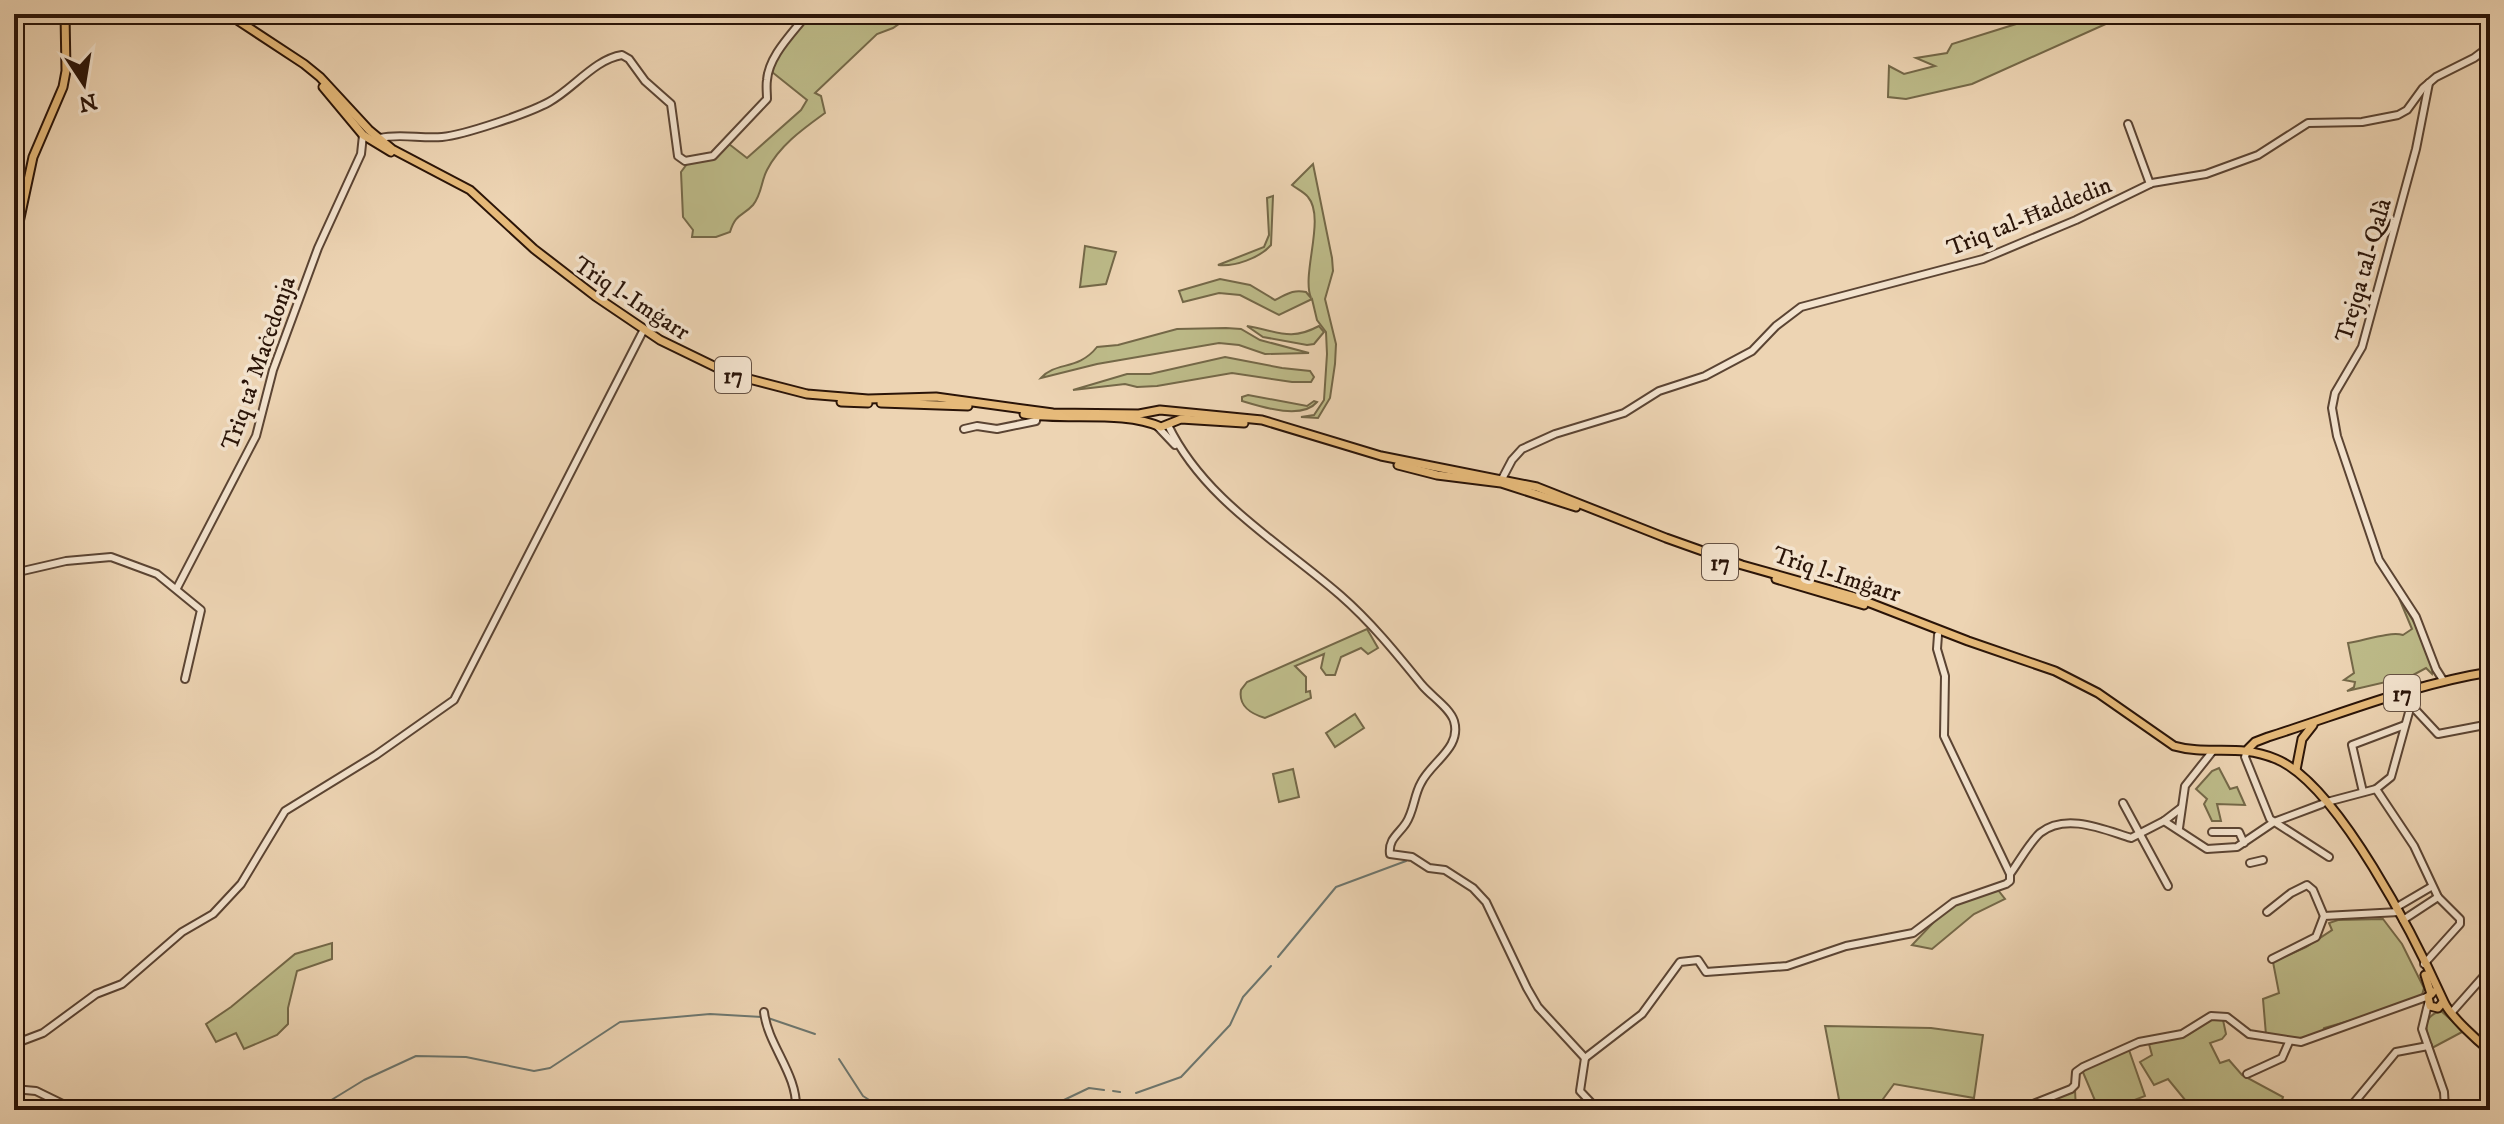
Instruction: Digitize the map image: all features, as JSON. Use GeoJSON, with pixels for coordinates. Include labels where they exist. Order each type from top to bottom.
{"type":"FeatureCollection","features":[{"type":"Feature","properties":{"kind":"main road"},"geometry":{"type":"LineString","coordinates":[[14,246],[36,146],[63,87],[66,71],[65,14]]}},
{"type":"Feature","properties":{"kind":"main road","name":"Triq l-Imġarr"},"geometry":{"type":"LineString","coordinates":[[220,14],[317,80],[363,135],[468,193],[564,279],[642,333],[705,368],[789,395],[858,403],[962,405],[1037,416],[1140,419],[1155,425],[1188,419],[1261,425],[1437,475],[1501,483],[1696,554],[1873,608],[1938,635],[2053,675],[2096,697],[2172,750],[2187,753],[2247,751]]}},
{"type":"Feature","properties":{"kind":"main road","name":"Triq l-Imġarr"},"geometry":{"type":"LineString","coordinates":[[228,14],[320,77],[377,140],[470,190],[565,274],[627,319],[660,340],[730,374],[807,394],[868,399],[936,397],[1053,413],[1139,414],[1156,411],[1262,420],[1381,456],[1439,470],[1537,487],[1712,555],[1823,586],[1968,641],[2026,659],[2098,693],[2174,746],[2247,751]]}},
{"type":"Feature","properties":{"kind":"main road"},"geometry":{"type":"LineString","coordinates":[[1155,425],[1152,418],[1156,411]]}},
{"type":"Feature","properties":{"kind":"main road"},"geometry":{"type":"LineString","coordinates":[[1166,412],[1168,424]]}},
{"type":"Feature","properties":{"kind":"main road","name":"17"},"geometry":{"type":"LineString","coordinates":[[2247,751],[2255,742],[2292,729],[2443,680],[2490,672]]}},
{"type":"Feature","properties":{"kind":"main road","name":"17"},"geometry":{"type":"LineString","coordinates":[[2302,739],[2317,722]]}},
{"type":"Feature","properties":{"kind":"main road"},"geometry":{"type":"LineString","coordinates":[[2292,729],[2300,733],[2302,739],[2296,770]]}},
{"type":"Feature","properties":{"kind":"main road"},"geometry":{"type":"LineString","coordinates":[[2247,751],[2276,759],[2296,770],[2324,803],[2403,920],[2424,964],[2434,1001]]}},
{"type":"Feature","properties":{"kind":"main road"},"geometry":{"type":"LineString","coordinates":[[2247,751],[2283,765],[2324,803]]}},
{"type":"Feature","properties":{"kind":"main road"},"geometry":{"type":"LineString","coordinates":[[2397,911],[2428,980],[2434,1001],[2452,1012],[2490,1051]]}},
{"type":"Feature","properties":{"kind":"main road"},"geometry":{"type":"LineString","coordinates":[[14,1092],[22,1110]]}},
{"type":"Feature","properties":{"kind":"street"},"geometry":{"type":"LineString","coordinates":[[363,135],[363,146],[390,135],[413,138],[465,133],[550,102],[608,59],[622,55],[672,105],[678,156],[684,161],[710,157],[767,99],[769,71],[781,47],[807,14]]}},
{"type":"Feature","properties":{"kind":"street","name":"Triq tal-Ħaddedin"},"geometry":{"type":"LineString","coordinates":[[1502,479],[1522,449],[1555,434],[1624,413],[1659,391],[1705,376],[1752,351],[1776,326],[1801,307],[1983,259],[2076,220],[2150,184],[2206,174],[2235,164],[2262,152],[2308,123],[2362,122],[2398,115],[2407,110],[2414,97],[2429,83],[2490,46]]}},
{"type":"Feature","properties":{"kind":"street","name":"Trejqa tal-Qalà"},"geometry":{"type":"LineString","coordinates":[[2429,83],[2416,149],[2362,347],[2335,393],[2332,408],[2337,436],[2379,560],[2416,617],[2443,680]]}},
{"type":"Feature","properties":{"kind":"street"},"geometry":{"type":"LineString","coordinates":[[2128,124],[2150,184]]}},
{"type":"Feature","properties":{"kind":"street","name":"Triq ta' Maċedonja"},"geometry":{"type":"LineString","coordinates":[[177,588],[256,436],[274,366],[318,248],[363,146]]}},
{"type":"Feature","properties":{"kind":"street"},"geometry":{"type":"LineString","coordinates":[[14,1044],[43,1033],[96,994],[122,984],[182,932],[213,914],[239,887],[285,811],[376,755],[454,700],[642,333]]}},
{"type":"Feature","properties":{"kind":"street"},"geometry":{"type":"LineString","coordinates":[[964,429],[977,426],[997,429],[1036,421],[1037,416]]}},
{"type":"Feature","properties":{"kind":"street"},"geometry":{"type":"LineString","coordinates":[[1172,434],[1176,425],[1188,419]]}},
{"type":"Feature","properties":{"kind":"street"},"geometry":{"type":"LineString","coordinates":[[1168,424],[1184,452],[1233,510],[1341,596],[1386,639],[1409,670],[1454,719],[1453,742],[1422,780],[1409,819],[1390,843],[1391,855],[1412,857],[1429,868],[1445,870],[1473,888],[1486,902],[1538,1007],[1585,1058]]}},
{"type":"Feature","properties":{"kind":"street"},"geometry":{"type":"LineString","coordinates":[[1155,425],[1184,452]]}},
{"type":"Feature","properties":{"kind":"street"},"geometry":{"type":"LineString","coordinates":[[14,573],[66,561],[111,557],[151,571],[177,588],[201,610],[185,679]]}},
{"type":"Feature","properties":{"kind":"street"},"geometry":{"type":"LineString","coordinates":[[1598,1110],[1583,1096],[1580,1088],[1585,1058],[1642,1014],[1680,962],[1698,960],[1706,972],[1781,967],[1846,946],[1913,933],[1954,902],[2010,881],[2010,874],[1944,736],[1945,676],[1937,649],[1938,635]]}},
{"type":"Feature","properties":{"kind":"street"},"geometry":{"type":"LineString","coordinates":[[2164,821],[2207,849],[2237,847],[2274,822],[2324,803],[2376,789],[2391,777],[2411,705],[2409,691]]}},
{"type":"Feature","properties":{"kind":"street"},"geometry":{"type":"LineString","coordinates":[[2411,705],[2438,734],[2490,724]]}},
{"type":"Feature","properties":{"kind":"street"},"geometry":{"type":"LineString","coordinates":[[2363,792],[2352,745],[2405,725]]}},
{"type":"Feature","properties":{"kind":"street"},"geometry":{"type":"LineString","coordinates":[[2247,751],[2250,769],[2274,822],[2329,857]]}},
{"type":"Feature","properties":{"kind":"street"},"geometry":{"type":"LineString","coordinates":[[2179,828],[2185,786],[2212,752]]}},
{"type":"Feature","properties":{"kind":"street"},"geometry":{"type":"LineString","coordinates":[[2376,789],[2414,846],[2431,887],[2460,919],[2460,924],[2424,964]]}},
{"type":"Feature","properties":{"kind":"street"},"geometry":{"type":"LineString","coordinates":[[2123,803],[2168,886]]}},
{"type":"Feature","properties":{"kind":"street"},"geometry":{"type":"LineString","coordinates":[[2010,874],[2040,833],[2053,827],[2089,824],[2131,838],[2164,821],[2181,808]]}},
{"type":"Feature","properties":{"kind":"street"},"geometry":{"type":"LineString","coordinates":[[2212,832],[2239,832],[2244,843]]}},
{"type":"Feature","properties":{"kind":"street"},"geometry":{"type":"LineString","coordinates":[[2250,863],[2263,860]]}},
{"type":"Feature","properties":{"kind":"street"},"geometry":{"type":"LineString","coordinates":[[2267,912],[2307,885],[2313,890],[2324,916],[2316,937],[2272,959]]}},
{"type":"Feature","properties":{"kind":"street"},"geometry":{"type":"LineString","coordinates":[[2324,916],[2397,911],[2431,887]]}},
{"type":"Feature","properties":{"kind":"street"},"geometry":{"type":"LineString","coordinates":[[2403,920],[2438,897]]}},
{"type":"Feature","properties":{"kind":"street"},"geometry":{"type":"LineString","coordinates":[[2452,1012],[2490,969]]}},
{"type":"Feature","properties":{"kind":"street"},"geometry":{"type":"LineString","coordinates":[[2018,1110],[2071,1089],[2075,1085],[2076,1072],[2083,1067],[2139,1042],[2182,1034],[2211,1016],[2227,1017],[2249,1034],[2289,1042],[2306,1040],[2410,1004],[2434,1001]]}},
{"type":"Feature","properties":{"kind":"street"},"geometry":{"type":"LineString","coordinates":[[2434,1001],[2424,1017],[2422,1029],[2444,1092],[2445,1110]]}},
{"type":"Feature","properties":{"kind":"street"},"geometry":{"type":"LineString","coordinates":[[764,1012],[765,1023],[788,1069],[797,1097],[796,1110]]}},
{"type":"Feature","properties":{"kind":"street"},"geometry":{"type":"LineString","coordinates":[[2247,1074],[2282,1058],[2289,1042]]}},
{"type":"Feature","properties":{"kind":"street"},"geometry":{"type":"LineString","coordinates":[[2348,1110],[2396,1052],[2428,1046]]}},
{"type":"Feature","properties":{"kind":"street"},"geometry":{"type":"LineString","coordinates":[[14,1092],[46,1098],[75,1110]]}},
{"type":"Feature","properties":{"kind":"street"},"geometry":{"type":"LineString","coordinates":[[1817,1110],[1832,1105],[1837,1110]]}},
{"type":"Feature","properties":{"kind":"shaded area"},"geometry":{"type":"Polygon","coordinates":[[[810,14],[913,14],[893,28],[877,34],[815,93],[821,96],[825,113],[778,153],[767,170],[756,201],[737,218],[730,232],[716,237],[692,237],[693,230],[683,217],[681,172],[687,164],[714,158],[729,144],[747,158],[801,110],[807,100],[772,72],[780,49],[810,14]]]}},
{"type":"Feature","properties":{"kind":"shaded area"},"geometry":{"type":"Polygon","coordinates":[[[2027,14],[2128,14],[1972,84],[1906,99],[1888,97],[1889,66],[1904,74],[1935,66],[1916,58],[1947,53],[1952,44],[2016,24],[2027,14]]]}},
{"type":"Feature","properties":{"kind":"shaded area"},"geometry":{"type":"Polygon","coordinates":[[[1313,164],[1332,258],[1333,271],[1325,299],[1336,344],[1330,398],[1318,418],[1301,417],[1314,415],[1324,400],[1326,332],[1317,320],[1312,299],[1279,315],[1240,295],[1219,293],[1183,302],[1179,291],[1220,279],[1250,285],[1275,300],[1297,291],[1306,292],[1311,298],[1309,275],[1315,218],[1313,206],[1306,195],[1292,185],[1313,164]]]}},
{"type":"Feature","properties":{"kind":"shaded area"},"geometry":{"type":"Polygon","coordinates":[[[1273,196],[1271,245],[1246,261],[1218,265],[1264,247],[1269,235],[1267,198],[1273,196]]]}},
{"type":"Feature","properties":{"kind":"shaded area"},"geometry":{"type":"Polygon","coordinates":[[[1085,246],[1116,252],[1106,284],[1080,287],[1085,246]]]}},
{"type":"Feature","properties":{"kind":"shaded area"},"geometry":{"type":"Polygon","coordinates":[[[1247,326],[1291,334],[1319,326],[1324,332],[1314,344],[1307,345],[1263,337],[1247,326]]]}},
{"type":"Feature","properties":{"kind":"shaded area"},"geometry":{"type":"Polygon","coordinates":[[[1177,329],[1241,329],[1260,340],[1309,353],[1265,354],[1239,345],[1219,343],[1097,364],[1041,378],[1053,369],[1082,360],[1097,347],[1118,345],[1177,329]]]}},
{"type":"Feature","properties":{"kind":"shaded area"},"geometry":{"type":"Polygon","coordinates":[[[1225,357],[1310,371],[1314,377],[1311,382],[1292,382],[1232,373],[1157,386],[1125,384],[1073,390],[1127,374],[1150,374],[1225,357]]]}},
{"type":"Feature","properties":{"kind":"shaded area"},"geometry":{"type":"Polygon","coordinates":[[[1248,395],[1307,406],[1317,402],[1302,410],[1281,410],[1242,401],[1242,397],[1248,395]]]}},
{"type":"Feature","properties":{"kind":"shaded area"},"geometry":{"type":"Polygon","coordinates":[[[2399,598],[2417,627],[2433,668],[2432,674],[2426,668],[2413,675],[2421,682],[2401,689],[2390,681],[2347,691],[2354,687],[2355,682],[2344,680],[2354,673],[2348,643],[2384,635],[2403,635],[2412,629],[2399,598]]]}},
{"type":"Feature","properties":{"kind":"shaded area"},"geometry":{"type":"Polygon","coordinates":[[[1367,629],[1378,648],[1368,654],[1361,648],[1341,657],[1335,675],[1326,675],[1321,668],[1324,654],[1295,666],[1306,677],[1306,692],[1310,691],[1311,698],[1265,718],[1244,705],[1241,690],[1247,682],[1367,629]]]}},
{"type":"Feature","properties":{"kind":"shaded area"},"geometry":{"type":"Polygon","coordinates":[[[1355,714],[1364,728],[1335,747],[1326,733],[1355,714]]]}},
{"type":"Feature","properties":{"kind":"shaded area"},"geometry":{"type":"Polygon","coordinates":[[[2219,768],[2230,789],[2237,787],[2245,805],[2217,804],[2221,821],[2212,821],[2204,804],[2207,799],[2196,789],[2212,771],[2219,768]]]}},
{"type":"Feature","properties":{"kind":"shaded area"},"geometry":{"type":"Polygon","coordinates":[[[1293,769],[1299,797],[1279,802],[1273,774],[1293,769]]]}},
{"type":"Feature","properties":{"kind":"shaded area"},"geometry":{"type":"Polygon","coordinates":[[[1998,890],[2005,899],[1974,914],[1932,949],[1912,945],[1950,905],[1998,890]]]}},
{"type":"Feature","properties":{"kind":"shaded area"},"geometry":{"type":"Polygon","coordinates":[[[2383,919],[2402,944],[2424,988],[2422,995],[2377,1013],[2324,1028],[2322,1033],[2298,1041],[2266,1035],[2263,999],[2279,993],[2273,962],[2306,947],[2332,930],[2329,923],[2383,919]]]}},
{"type":"Feature","properties":{"kind":"shaded area"},"geometry":{"type":"Polygon","coordinates":[[[332,943],[332,959],[297,971],[288,1008],[288,1024],[277,1035],[244,1049],[236,1033],[216,1042],[206,1024],[295,954],[332,943]]]}},
{"type":"Feature","properties":{"kind":"shaded area"},"geometry":{"type":"Polygon","coordinates":[[[2441,1011],[2464,1031],[2432,1048],[2427,1021],[2441,1011]]]}},
{"type":"Feature","properties":{"kind":"shaded area"},"geometry":{"type":"Polygon","coordinates":[[[2214,1017],[2223,1020],[2226,1034],[2210,1043],[2220,1063],[2229,1060],[2242,1075],[2283,1097],[2279,1110],[2184,1110],[2186,1101],[2168,1079],[2154,1085],[2140,1062],[2152,1055],[2149,1044],[2189,1034],[2214,1017]]]}},
{"type":"Feature","properties":{"kind":"shaded area"},"geometry":{"type":"Polygon","coordinates":[[[1825,1026],[1931,1028],[1983,1035],[1974,1098],[1894,1084],[1875,1110],[1841,1110],[1825,1026]]]}},
{"type":"Feature","properties":{"kind":"shaded area"},"geometry":{"type":"Polygon","coordinates":[[[2129,1050],[2145,1096],[2127,1103],[2128,1110],[2099,1110],[2082,1070],[2129,1050]]]}},
{"type":"Feature","properties":{"kind":"shaded area"},"geometry":{"type":"Polygon","coordinates":[[[2075,1090],[2076,1110],[2023,1110],[2075,1090]]]}},
{"type":"Feature","properties":{"kind":"waterway"},"geometry":{"type":"LineString","coordinates":[[1278,957],[1336,887],[1406,861]]}},
{"type":"Feature","properties":{"kind":"waterway"},"geometry":{"type":"LineString","coordinates":[[1136,1093],[1181,1077],[1230,1025],[1243,997],[1271,966]]}},
{"type":"Feature","properties":{"kind":"waterway"},"geometry":{"type":"LineString","coordinates":[[315,1110],[364,1080],[416,1056],[466,1057],[534,1071],[550,1068],[620,1022],[710,1014],[762,1017]]}},
{"type":"Feature","properties":{"kind":"waterway"},"geometry":{"type":"LineString","coordinates":[[768,1018],[815,1034]]}},
{"type":"Feature","properties":{"kind":"waterway"},"geometry":{"type":"LineString","coordinates":[[839,1059],[863,1096],[885,1110]]}},
{"type":"Feature","properties":{"kind":"waterway"},"geometry":{"type":"LineString","coordinates":[[1043,1110],[1089,1088],[1104,1090]]}},
{"type":"Feature","properties":{"kind":"waterway"},"geometry":{"type":"LineString","coordinates":[[1113,1091],[1120,1092]]}}]}
